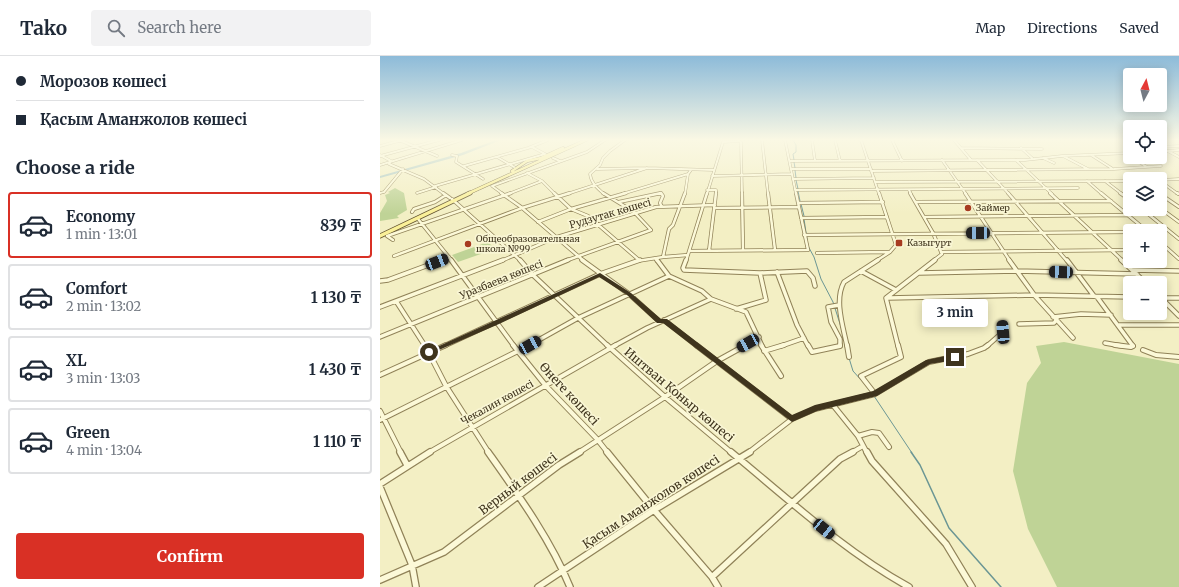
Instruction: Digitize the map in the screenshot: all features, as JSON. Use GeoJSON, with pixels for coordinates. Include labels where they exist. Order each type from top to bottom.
{"type":"FeatureCollection","features":[{"type":"Feature","properties":{"kind":"main road"},"geometry":{"type":"LineString","coordinates":[[498,177],[522,165]]}},
{"type":"Feature","properties":{"kind":"main road"},"geometry":{"type":"LineString","coordinates":[[380,232],[449,197],[527,165]]}},
{"type":"Feature","properties":{"kind":"main road"},"geometry":{"type":"LineString","coordinates":[[380,236],[449,197],[533,165]]}},
{"type":"Feature","properties":{"kind":"street","name":"Иштван Коныр көшесі"},"geometry":{"type":"LineString","coordinates":[[392,165],[435,186],[449,197],[516,256],[553,295],[609,348],[665,397],[792,504],[834,537],[889,576],[909,587]]}},
{"type":"Feature","properties":{"kind":"street"},"geometry":{"type":"LineString","coordinates":[[464,166],[468,165]]}},
{"type":"Feature","properties":{"kind":"street"},"geometry":{"type":"LineString","coordinates":[[418,193],[435,186],[507,165]]}},
{"type":"Feature","properties":{"kind":"street"},"geometry":{"type":"LineString","coordinates":[[511,165],[514,168]]}},
{"type":"Feature","properties":{"kind":"street"},"geometry":{"type":"LineString","coordinates":[[550,165],[492,184],[557,237],[577,256],[792,419]]}},
{"type":"Feature","properties":{"kind":"street"},"geometry":{"type":"LineString","coordinates":[[600,165],[590,174],[592,184],[609,197],[635,213]]}},
{"type":"Feature","properties":{"kind":"street"},"geometry":{"type":"LineString","coordinates":[[716,165],[683,268],[686,271],[760,273],[809,272],[813,278],[815,286]]}},
{"type":"Feature","properties":{"kind":"street"},"geometry":{"type":"LineString","coordinates":[[740,165],[743,250]]}},
{"type":"Feature","properties":{"kind":"street"},"geometry":{"type":"LineString","coordinates":[[766,165],[775,250]]}},
{"type":"Feature","properties":{"kind":"street"},"geometry":{"type":"LineString","coordinates":[[380,375],[497,323],[553,295],[600,274],[639,260],[656,259],[709,250],[808,250],[791,165]]}},
{"type":"Feature","properties":{"kind":"street"},"geometry":{"type":"LineString","coordinates":[[849,357],[835,306],[841,285],[890,252],[896,245],[869,165]]}},
{"type":"Feature","properties":{"kind":"street"},"geometry":{"type":"LineString","coordinates":[[945,165],[993,233],[1017,271],[1053,317],[1057,319],[1073,338]]}},
{"type":"Feature","properties":{"kind":"street"},"geometry":{"type":"LineString","coordinates":[[981,165],[1060,250],[1094,296],[1097,297],[1119,324],[1133,347],[1108,345],[1105,343]]}},
{"type":"Feature","properties":{"kind":"street"},"geometry":{"type":"LineString","coordinates":[[1021,165],[1137,274]]}},
{"type":"Feature","properties":{"kind":"street"},"geometry":{"type":"LineString","coordinates":[[1079,165],[1089,170]]}},
{"type":"Feature","properties":{"kind":"street"},"geometry":{"type":"LineString","coordinates":[[1108,165],[1114,169]]}},
{"type":"Feature","properties":{"kind":"street"},"geometry":{"type":"LineString","coordinates":[[464,166],[484,179]]}},
{"type":"Feature","properties":{"kind":"street"},"geometry":{"type":"LineString","coordinates":[[792,169],[1089,170],[1148,168],[1147,166],[1161,166]]}},
{"type":"Feature","properties":{"kind":"street"},"geometry":{"type":"LineString","coordinates":[[595,169],[647,168],[714,170]]}},
{"type":"Feature","properties":{"kind":"street"},"geometry":{"type":"LineString","coordinates":[[394,256],[522,208],[592,184],[647,168]]}},
{"type":"Feature","properties":{"kind":"street"},"geometry":{"type":"LineString","coordinates":[[380,193],[384,192],[403,169]]}},
{"type":"Feature","properties":{"kind":"street"},"geometry":{"type":"LineString","coordinates":[[663,257],[669,229],[673,225],[681,205],[685,194],[688,174],[691,170]]}},
{"type":"Feature","properties":{"kind":"street"},"geometry":{"type":"LineString","coordinates":[[527,173],[542,181],[571,209],[588,216],[639,260]]}},
{"type":"Feature","properties":{"kind":"street"},"geometry":{"type":"LineString","coordinates":[[538,222],[571,209],[688,174]]}},
{"type":"Feature","properties":{"kind":"street"},"geometry":{"type":"LineString","coordinates":[[712,176],[792,174]]}},
{"type":"Feature","properties":{"kind":"street"},"geometry":{"type":"LineString","coordinates":[[793,179],[874,178]]}},
{"type":"Feature","properties":{"kind":"street"},"geometry":{"type":"LineString","coordinates":[[1167,180],[1179,179]]}},
{"type":"Feature","properties":{"kind":"street"},"geometry":{"type":"LineString","coordinates":[[1174,180],[1179,183]]}},
{"type":"Feature","properties":{"kind":"street"},"geometry":{"type":"LineString","coordinates":[[393,240],[387,236],[422,225],[425,222],[464,210],[542,181]]}},
{"type":"Feature","properties":{"kind":"street"},"geometry":{"type":"LineString","coordinates":[[1087,181],[1123,211]]}},
{"type":"Feature","properties":{"kind":"street"},"geometry":{"type":"LineString","coordinates":[[1105,181],[1123,195]]}},
{"type":"Feature","properties":{"kind":"street"},"geometry":{"type":"LineString","coordinates":[[875,182],[1123,181]]}},
{"type":"Feature","properties":{"kind":"street"},"geometry":{"type":"LineString","coordinates":[[1167,185],[1179,194]]}},
{"type":"Feature","properties":{"kind":"street"},"geometry":{"type":"LineString","coordinates":[[795,190],[1078,188]]}},
{"type":"Feature","properties":{"kind":"street"},"geometry":{"type":"LineString","coordinates":[[707,190],[716,190],[709,250]]}},
{"type":"Feature","properties":{"kind":"street"},"geometry":{"type":"LineString","coordinates":[[886,298],[942,254],[933,233],[909,190]]}},
{"type":"Feature","properties":{"kind":"street"},"geometry":{"type":"LineString","coordinates":[[619,202],[661,193],[663,196],[660,203],[662,207]]}},
{"type":"Feature","properties":{"kind":"street"},"geometry":{"type":"LineString","coordinates":[[412,212],[414,208],[449,197]]}},
{"type":"Feature","properties":{"kind":"street"},"geometry":{"type":"LineString","coordinates":[[1167,199],[1179,207]]}},
{"type":"Feature","properties":{"kind":"street"},"geometry":{"type":"LineString","coordinates":[[916,202],[1111,201]]}},
{"type":"Feature","properties":{"kind":"street"},"geometry":{"type":"LineString","coordinates":[[798,203],[882,202]]}},
{"type":"Feature","properties":{"kind":"street","name":"Рудзутак көшесі"},"geometry":{"type":"LineString","coordinates":[[380,307],[516,256],[557,237],[635,213],[662,207],[681,205],[741,208],[799,207]]}},
{"type":"Feature","properties":{"kind":"street","name":"Уразбаева көшесі"},"geometry":{"type":"LineString","coordinates":[[380,337],[577,256],[651,230],[635,213]]}},
{"type":"Feature","properties":{"kind":"street"},"geometry":{"type":"LineString","coordinates":[[1167,213],[1179,222]]}},
{"type":"Feature","properties":{"kind":"street"},"geometry":{"type":"LineString","coordinates":[[924,216],[1123,215]]}},
{"type":"Feature","properties":{"kind":"street"},"geometry":{"type":"LineString","coordinates":[[1129,216],[1139,224]]}},
{"type":"Feature","properties":{"kind":"street"},"geometry":{"type":"LineString","coordinates":[[1151,216],[1179,239]]}},
{"type":"Feature","properties":{"kind":"street"},"geometry":{"type":"LineString","coordinates":[[801,218],[887,217]]}},
{"type":"Feature","properties":{"kind":"street","name":"Өнеге көшесі"},"geometry":{"type":"LineString","coordinates":[[418,219],[449,257],[478,298],[546,386],[597,439],[654,510],[712,576],[718,587]]}},
{"type":"Feature","properties":{"kind":"street"},"geometry":{"type":"LineString","coordinates":[[804,235],[1123,232]]}},
{"type":"Feature","properties":{"kind":"street"},"geometry":{"type":"LineString","coordinates":[[1168,249],[1179,259]]}},
{"type":"Feature","properties":{"kind":"street"},"geometry":{"type":"LineString","coordinates":[[941,252],[1123,250]]}},
{"type":"Feature","properties":{"kind":"street"},"geometry":{"type":"LineString","coordinates":[[817,253],[890,252]]}},
{"type":"Feature","properties":{"kind":"street"},"geometry":{"type":"LineString","coordinates":[[380,281],[388,280],[449,257]]}},
{"type":"Feature","properties":{"kind":"street"},"geometry":{"type":"LineString","coordinates":[[656,259],[670,276],[702,291],[710,299],[746,312],[759,337],[764,351],[781,376]]}},
{"type":"Feature","properties":{"kind":"street"},"geometry":{"type":"LineString","coordinates":[[1132,270],[1179,270]]}},
{"type":"Feature","properties":{"kind":"street"},"geometry":{"type":"LineString","coordinates":[[861,271],[896,290]]}},
{"type":"Feature","properties":{"kind":"street"},"geometry":{"type":"LineString","coordinates":[[918,273],[1017,271],[1137,274]]}},
{"type":"Feature","properties":{"kind":"street"},"geometry":{"type":"LineString","coordinates":[[777,272],[797,325],[812,352],[840,346],[840,339],[829,316],[828,307],[835,306]]}},
{"type":"Feature","properties":{"kind":"street"},"geometry":{"type":"LineString","coordinates":[[736,309],[766,300],[760,273]]}},
{"type":"Feature","properties":{"kind":"street"},"geometry":{"type":"LineString","coordinates":[[382,419],[518,351],[578,318],[670,276]]}},
{"type":"Feature","properties":{"kind":"street"},"geometry":{"type":"LineString","coordinates":[[886,298],[1035,295],[1123,297]]}},
{"type":"Feature","properties":{"kind":"street"},"geometry":{"type":"LineString","coordinates":[[874,394],[860,375],[900,359],[886,298]]}},
{"type":"Feature","properties":{"kind":"street"},"geometry":{"type":"LineString","coordinates":[[1167,298],[1179,298]]}},
{"type":"Feature","properties":{"kind":"street","name":"Чекалин көшесі"},"geometry":{"type":"LineString","coordinates":[[380,485],[407,465],[471,426],[546,386],[609,348],[710,299]]}},
{"type":"Feature","properties":{"kind":"street"},"geometry":{"type":"LineString","coordinates":[[396,301],[429,352],[446,386],[471,426],[519,496],[563,570],[570,587]]}},
{"type":"Feature","properties":{"kind":"street"},"geometry":{"type":"LineString","coordinates":[[1167,305],[1179,316]]}},
{"type":"Feature","properties":{"kind":"street"},"geometry":{"type":"LineString","coordinates":[[1053,317],[1082,314],[1111,315]]}},
{"type":"Feature","properties":{"kind":"street"},"geometry":{"type":"LineString","coordinates":[[1019,324],[1054,323],[1057,319]]}},
{"type":"Feature","properties":{"kind":"street","name":"Қасым Аманжолов көшесі"},"geometry":{"type":"LineString","coordinates":[[538,587],[654,510],[739,458],[792,419],[815,409],[874,394],[929,362],[968,354],[984,348],[1003,332],[1002,323]]}},
{"type":"Feature","properties":{"kind":"street"},"geometry":{"type":"LineString","coordinates":[[1119,324],[1179,326]]}},
{"type":"Feature","properties":{"kind":"street","name":"Верный көшесі"},"geometry":{"type":"LineString","coordinates":[[380,580],[444,552],[559,465],[597,439],[665,397],[717,361],[759,337]]}},
{"type":"Feature","properties":{"kind":"street"},"geometry":{"type":"LineString","coordinates":[[764,351],[804,338]]}},
{"type":"Feature","properties":{"kind":"street"},"geometry":{"type":"LineString","coordinates":[[1142,350],[1156,356],[1179,357]]}},
{"type":"Feature","properties":{"kind":"street"},"geometry":{"type":"LineString","coordinates":[[833,405],[858,436],[872,461],[946,544],[972,587]]}},
{"type":"Feature","properties":{"kind":"street"},"geometry":{"type":"LineString","coordinates":[[380,411],[382,419],[407,465]]}},
{"type":"Feature","properties":{"kind":"street"},"geometry":{"type":"LineString","coordinates":[[858,436],[872,432],[879,433],[889,447]]}},
{"type":"Feature","properties":{"kind":"street"},"geometry":{"type":"LineString","coordinates":[[712,576],[840,459],[863,446]]}},
{"type":"Feature","properties":{"kind":"street"},"geometry":{"type":"LineString","coordinates":[[380,485],[412,565],[416,587]]}},
{"type":"Feature","properties":{"kind":"green space"},"geometry":{"type":"Polygon","coordinates":[[[395,188],[404,193],[407,210],[397,216],[399,218],[380,221],[380,213],[387,201],[385,195],[390,193],[388,192],[395,188]]]}},
{"type":"Feature","properties":{"kind":"green space"},"geometry":{"type":"Polygon","coordinates":[[[488,242],[495,249],[458,262],[452,255],[488,242]]]}},
{"type":"Feature","properties":{"kind":"green space"},"geometry":{"type":"Polygon","coordinates":[[[1064,342],[1179,364],[1179,587],[1057,587],[1028,529],[1013,471],[1027,383],[1041,363],[1036,346],[1064,342]]]}},
{"type":"Feature","properties":{"kind":"waterway"},"geometry":{"type":"LineString","coordinates":[[380,177],[424,165]]}},
{"type":"Feature","properties":{"kind":"waterway"},"geometry":{"type":"LineString","coordinates":[[795,170],[796,178]]}},
{"type":"Feature","properties":{"kind":"waterway"},"geometry":{"type":"LineString","coordinates":[[796,180],[798,189]]}},
{"type":"Feature","properties":{"kind":"waterway"},"geometry":{"type":"LineString","coordinates":[[798,191],[800,201]]}},
{"type":"Feature","properties":{"kind":"waterway"},"geometry":{"type":"LineString","coordinates":[[801,204],[804,216]]}},
{"type":"Feature","properties":{"kind":"waterway"},"geometry":{"type":"LineString","coordinates":[[804,219],[808,246],[814,257],[821,279],[833,302],[842,330]]}},
{"type":"Feature","properties":{"kind":"waterway"},"geometry":{"type":"LineString","coordinates":[[849,358],[853,371],[862,381]]}},
{"type":"Feature","properties":{"kind":"waterway"},"geometry":{"type":"LineString","coordinates":[[874,396],[912,453]]}},
{"type":"Feature","properties":{"kind":"waterway"},"geometry":{"type":"LineString","coordinates":[[911,452],[920,465],[949,528],[1001,587]]}},
{"type":"Feature","properties":{"kind":"place","name":"Займер"},"geometry":{"type":"Point","coordinates":[968,208]}},
{"type":"Feature","properties":{"kind":"place","name":"Казыгурт"},"geometry":{"type":"Point","coordinates":[899,243]}},
{"type":"Feature","properties":{"kind":"place","name":"Общеобразовательная школа №99"},"geometry":{"type":"Point","coordinates":[468,244]}},
{"type":"Feature","properties":{"kind":"route"},"geometry":{"type":"LineString","coordinates":[[429,352],[497,323],[553,295],[600,274],[629,294],[660,322],[664,320],[792,419],[804,412],[875,394],[929,362],[955,357]]}}]}
